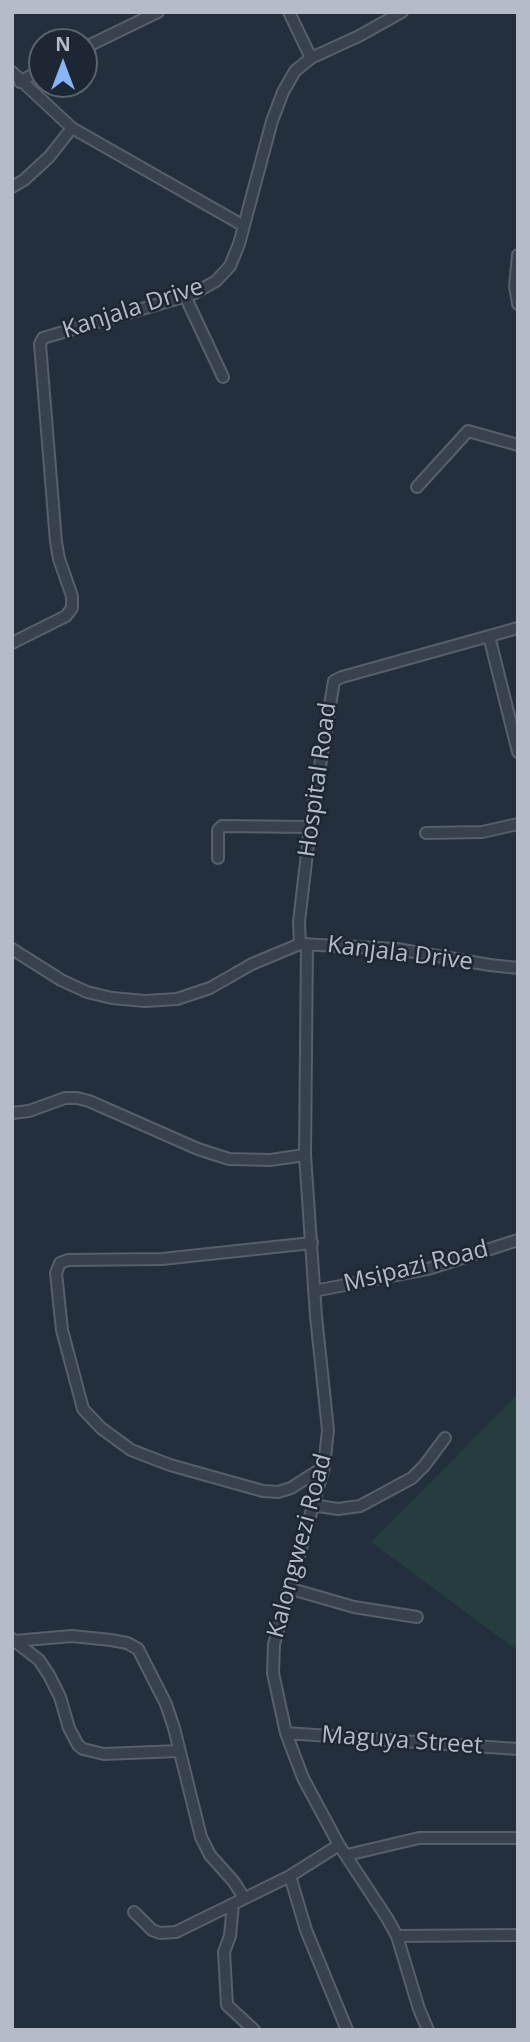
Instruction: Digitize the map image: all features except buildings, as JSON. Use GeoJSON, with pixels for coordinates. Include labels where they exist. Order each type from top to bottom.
{"type":"FeatureCollection","features":[{"type":"Feature","properties":{"kind":"street"},"geometry":{"type":"LineString","coordinates":[[98,41],[158,12]]}},
{"type":"Feature","properties":{"kind":"street"},"geometry":{"type":"LineString","coordinates":[[289,12],[311,58]]}},
{"type":"Feature","properties":{"kind":"street","name":"Kanjala Drive"},"geometry":{"type":"LineString","coordinates":[[12,643],[66,616],[72,608],[72,596],[56,542],[40,344],[43,338],[185,296],[216,281],[230,266],[244,226],[272,121],[283,92],[295,71],[311,58],[402,12]]}},
{"type":"Feature","properties":{"kind":"street"},"geometry":{"type":"LineString","coordinates":[[12,72],[72,128],[244,226]]}},
{"type":"Feature","properties":{"kind":"street"},"geometry":{"type":"LineString","coordinates":[[20,82],[28,77]]}},
{"type":"Feature","properties":{"kind":"street"},"geometry":{"type":"LineString","coordinates":[[12,187],[24,180],[49,157],[72,128]]}},
{"type":"Feature","properties":{"kind":"street"},"geometry":{"type":"LineString","coordinates":[[518,255],[518,304]]}},
{"type":"Feature","properties":{"kind":"street"},"geometry":{"type":"LineString","coordinates":[[185,296],[223,377]]}},
{"type":"Feature","properties":{"kind":"street"},"geometry":{"type":"LineString","coordinates":[[417,487],[468,431],[518,445]]}},
{"type":"Feature","properties":{"kind":"street","name":"Hospital Road"},"geometry":{"type":"LineString","coordinates":[[304,944],[299,922],[310,827],[334,681],[518,628]]}},
{"type":"Feature","properties":{"kind":"street"},"geometry":{"type":"LineString","coordinates":[[489,636],[518,752]]}},
{"type":"Feature","properties":{"kind":"street"},"geometry":{"type":"LineString","coordinates":[[426,834],[482,832],[518,824]]}},
{"type":"Feature","properties":{"kind":"street"},"geometry":{"type":"LineString","coordinates":[[218,858],[218,830],[222,826],[310,827]]}},
{"type":"Feature","properties":{"kind":"street","name":"Kanjala Drive"},"geometry":{"type":"LineString","coordinates":[[12,949],[61,980],[88,992],[112,998],[145,1001],[177,999],[209,988],[252,964],[304,944],[397,949],[518,968]]}},
{"type":"Feature","properties":{"kind":"street","name":"Kalongwezi Road"},"geometry":{"type":"LineString","coordinates":[[304,944],[305,1156],[314,1290],[328,1430],[324,1467],[274,1643],[273,1673],[286,1733],[303,1779],[339,1845],[376,1898],[397,1937],[428,2030]]}},
{"type":"Feature","properties":{"kind":"street"},"geometry":{"type":"LineString","coordinates":[[12,1113],[29,1111],[65,1098],[77,1098],[198,1149],[229,1159],[270,1160],[305,1156]]}},
{"type":"Feature","properties":{"kind":"street","name":"Msipazi Road"},"geometry":{"type":"LineString","coordinates":[[314,1290],[428,1269],[518,1240]]}},
{"type":"Feature","properties":{"kind":"street"},"geometry":{"type":"LineString","coordinates":[[312,1243],[162,1259],[68,1260],[60,1264],[56,1273],[62,1330],[83,1409],[101,1428],[131,1450],[170,1465],[263,1491],[278,1492],[291,1488],[324,1467]]}},
{"type":"Feature","properties":{"kind":"street"},"geometry":{"type":"LineString","coordinates":[[313,1505],[338,1509],[360,1506],[412,1478],[445,1438]]}},
{"type":"Feature","properties":{"kind":"street"},"geometry":{"type":"LineString","coordinates":[[288,1588],[354,1606],[417,1617]]}},
{"type":"Feature","properties":{"kind":"street"},"geometry":{"type":"LineString","coordinates":[[13,1640],[72,1636],[111,1640],[138,1649],[166,1704],[201,1836],[210,1855],[244,1898]]}},
{"type":"Feature","properties":{"kind":"street"},"geometry":{"type":"LineString","coordinates":[[13,1640],[39,1660],[49,1675],[60,1697],[69,1728],[83,1749],[104,1754],[179,1751]]}},
{"type":"Feature","properties":{"kind":"street","name":"Maguya Street"},"geometry":{"type":"LineString","coordinates":[[286,1733],[518,1749]]}},
{"type":"Feature","properties":{"kind":"street"},"geometry":{"type":"LineString","coordinates":[[346,1855],[419,1838],[518,1838]]}},
{"type":"Feature","properties":{"kind":"street"},"geometry":{"type":"LineString","coordinates":[[134,1912],[152,1930],[167,1934],[191,1927],[233,1903],[290,1877],[339,1845]]}},
{"type":"Feature","properties":{"kind":"street"},"geometry":{"type":"LineString","coordinates":[[290,1877],[306,1930],[347,2030]]}},
{"type":"Feature","properties":{"kind":"street"},"geometry":{"type":"LineString","coordinates":[[233,1903],[230,1937],[224,1952],[227,2005],[254,2030]]}},
{"type":"Feature","properties":{"kind":"street"},"geometry":{"type":"LineString","coordinates":[[397,1937],[518,1935]]}},
{"type":"Feature","properties":{"kind":"green space"},"geometry":{"type":"Polygon","coordinates":[[[518,1394],[518,1646],[514,1648],[371,1542],[518,1394]]]}}]}
